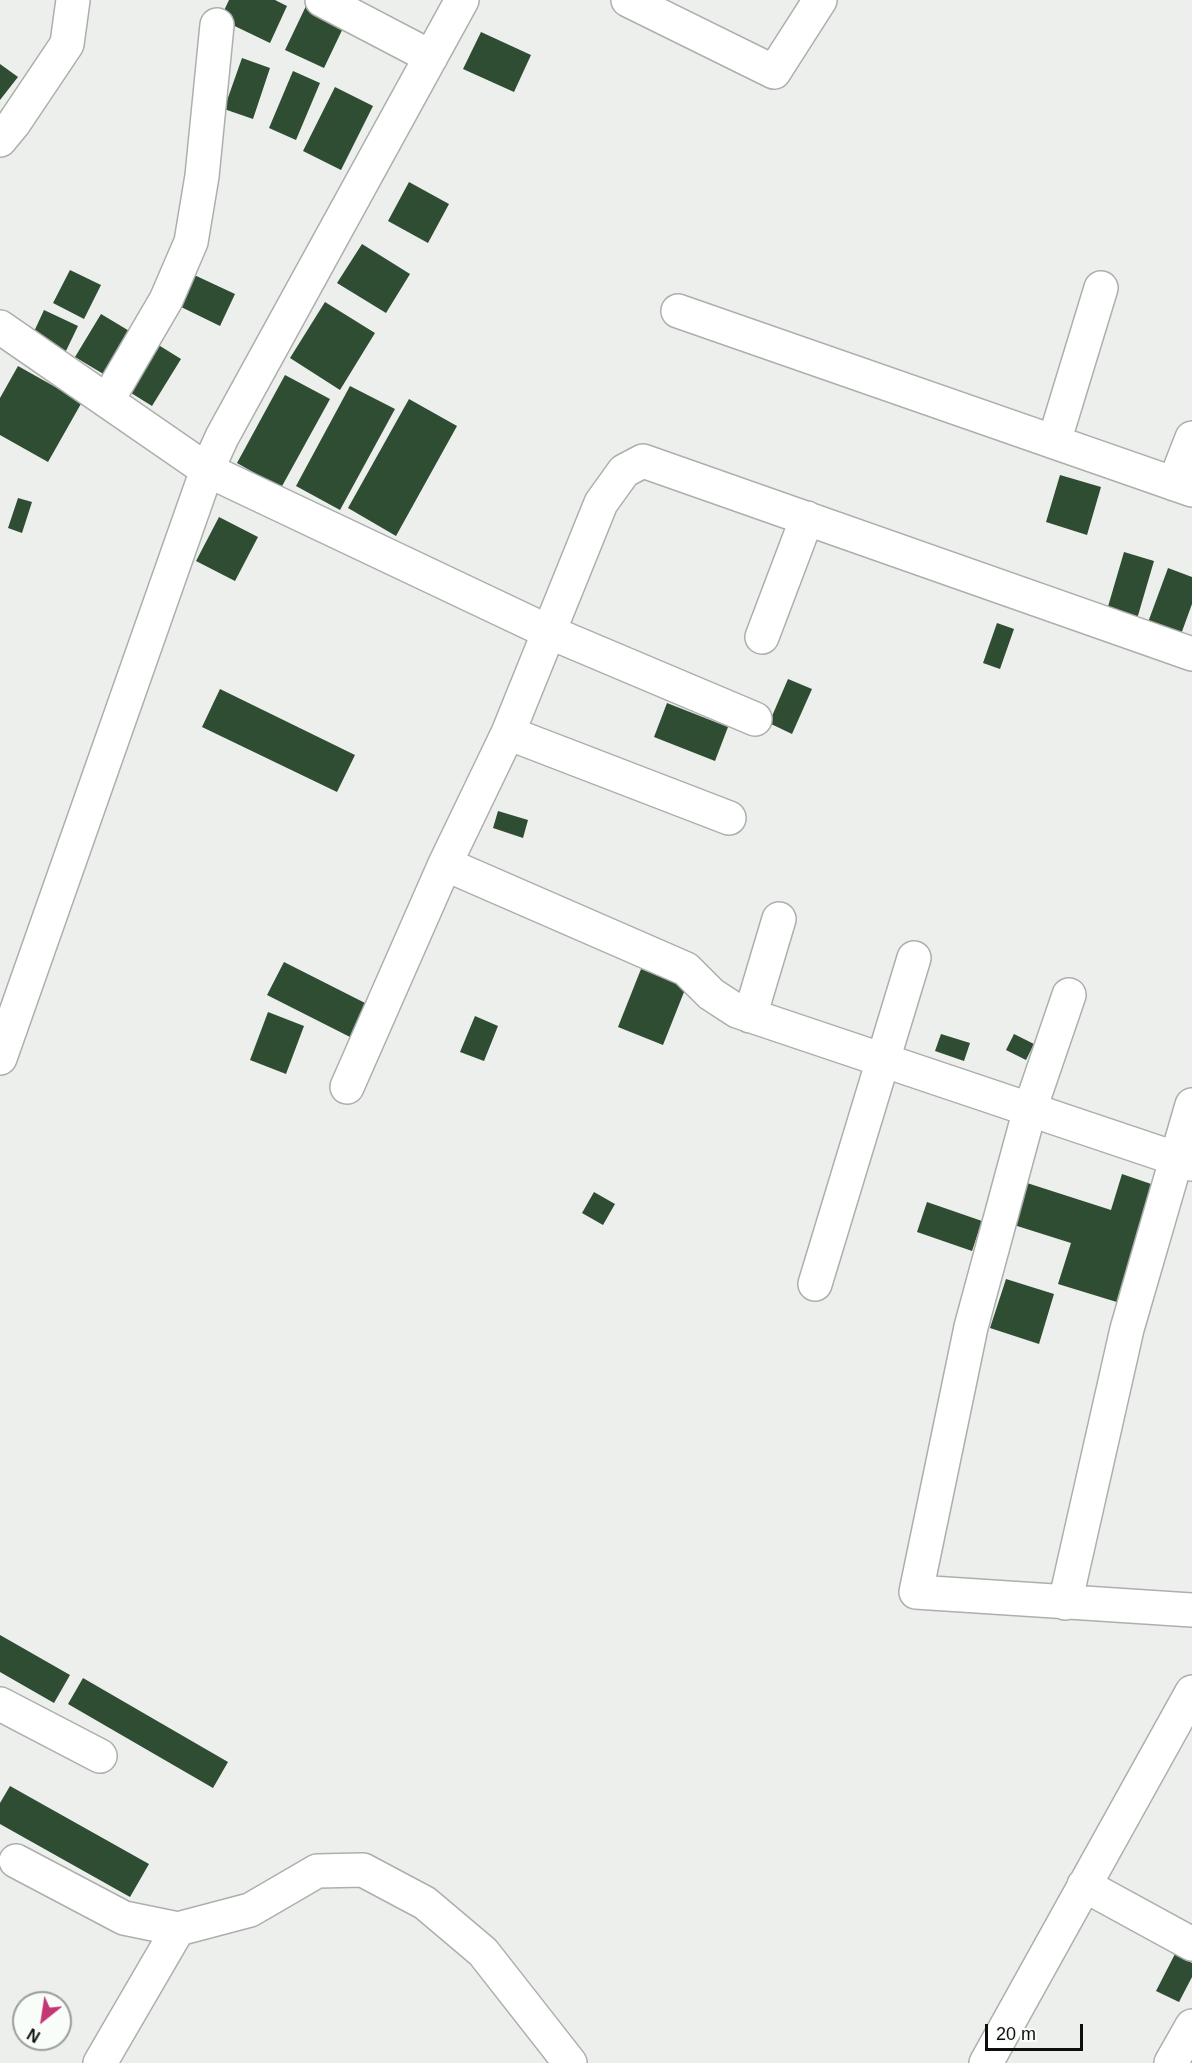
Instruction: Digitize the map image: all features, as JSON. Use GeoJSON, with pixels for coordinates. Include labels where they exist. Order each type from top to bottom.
{"type":"FeatureCollection","features":[{"type":"Feature","properties":{"kind":"street"},"geometry":{"type":"LineString","coordinates":[[0,140],[15,123],[67,44],[73,0]]}},
{"type":"Feature","properties":{"kind":"street"},"geometry":{"type":"LineString","coordinates":[[322,0],[431,57]]}},
{"type":"Feature","properties":{"kind":"street"},"geometry":{"type":"LineString","coordinates":[[0,1058],[207,470],[222,437],[462,0]]}},
{"type":"Feature","properties":{"kind":"street"},"geometry":{"type":"LineString","coordinates":[[628,0],[774,72],[820,0]]}},
{"type":"Feature","properties":{"kind":"street"},"geometry":{"type":"LineString","coordinates":[[107,401],[166,300],[191,242],[202,176],[217,25]]}},
{"type":"Feature","properties":{"kind":"street"},"geometry":{"type":"LineString","coordinates":[[1054,442],[1101,288]]}},
{"type":"Feature","properties":{"kind":"street"},"geometry":{"type":"LineString","coordinates":[[678,311],[1183,487],[1192,438]]}},
{"type":"Feature","properties":{"kind":"street"},"geometry":{"type":"LineString","coordinates":[[0,327],[207,470],[549,632],[755,719]]}},
{"type":"Feature","properties":{"kind":"street"},"geometry":{"type":"LineString","coordinates":[[347,1087],[445,864],[508,733],[601,503],[624,471],[643,461],[1192,654]]}},
{"type":"Feature","properties":{"kind":"street"},"geometry":{"type":"LineString","coordinates":[[762,637],[807,518]]}},
{"type":"Feature","properties":{"kind":"street"},"geometry":{"type":"LineString","coordinates":[[508,733],[729,819]]}},
{"type":"Feature","properties":{"kind":"street"},"geometry":{"type":"LineString","coordinates":[[445,864],[686,969],[711,994],[737,1011],[1184,1161]]}},
{"type":"Feature","properties":{"kind":"street"},"geometry":{"type":"LineString","coordinates":[[750,1016],[779,919]]}},
{"type":"Feature","properties":{"kind":"street"},"geometry":{"type":"LineString","coordinates":[[815,1284],[914,958]]}},
{"type":"Feature","properties":{"kind":"street"},"geometry":{"type":"LineString","coordinates":[[1069,995],[1030,1109],[971,1327],[916,1592],[1192,1610]]}},
{"type":"Feature","properties":{"kind":"street"},"geometry":{"type":"LineString","coordinates":[[1065,1603],[1126,1329],[1184,1161],[1192,1105]]}},
{"type":"Feature","properties":{"kind":"street"},"geometry":{"type":"LineString","coordinates":[[986,2063],[1192,1692]]}},
{"type":"Feature","properties":{"kind":"street"},"geometry":{"type":"LineString","coordinates":[[0,1704],[100,1756]]}},
{"type":"Feature","properties":{"kind":"street"},"geometry":{"type":"LineString","coordinates":[[16,1861],[124,1918],[178,1929],[250,1910],[317,1871],[363,1870],[425,1903],[483,1952],[570,2063]]}},
{"type":"Feature","properties":{"kind":"street"},"geometry":{"type":"LineString","coordinates":[[1084,1885],[1192,1944]]}},
{"type":"Feature","properties":{"kind":"street"},"geometry":{"type":"LineString","coordinates":[[100,2063],[178,1929]]}},
{"type":"Feature","properties":{"kind":"street"},"geometry":{"type":"LineString","coordinates":[[1171,2063],[1192,2026]]}},
{"type":"Feature","properties":{"kind":"building"},"geometry":{"type":"Polygon","coordinates":[[[229,0],[275,0],[287,6],[270,43],[220,19],[229,0]]]}},
{"type":"Feature","properties":{"kind":"building"},"geometry":{"type":"Polygon","coordinates":[[[306,6],[345,24],[324,68],[285,50],[306,6]]]}},
{"type":"Feature","properties":{"kind":"building"},"geometry":{"type":"Polygon","coordinates":[[[481,32],[531,55],[514,92],[463,69],[481,32]]]}},
{"type":"Feature","properties":{"kind":"building"},"geometry":{"type":"Polygon","coordinates":[[[242,58],[270,68],[253,119],[224,109],[242,58]]]}},
{"type":"Feature","properties":{"kind":"building"},"geometry":{"type":"Polygon","coordinates":[[[0,64],[18,77],[0,100],[0,64]]]}},
{"type":"Feature","properties":{"kind":"building"},"geometry":{"type":"Polygon","coordinates":[[[293,71],[320,83],[296,140],[269,128],[293,71]]]}},
{"type":"Feature","properties":{"kind":"building"},"geometry":{"type":"Polygon","coordinates":[[[335,87],[373,106],[341,170],[303,151],[335,87]]]}},
{"type":"Feature","properties":{"kind":"building"},"geometry":{"type":"Polygon","coordinates":[[[409,182],[449,204],[428,243],[388,221],[409,182]]]}},
{"type":"Feature","properties":{"kind":"building"},"geometry":{"type":"Polygon","coordinates":[[[362,244],[410,274],[386,313],[337,283],[362,244]]]}},
{"type":"Feature","properties":{"kind":"building"},"geometry":{"type":"Polygon","coordinates":[[[70,270],[101,285],[84,319],[53,303],[70,270]]]}},
{"type":"Feature","properties":{"kind":"building"},"geometry":{"type":"Polygon","coordinates":[[[190,273],[235,294],[220,326],[175,304],[190,273]]]}},
{"type":"Feature","properties":{"kind":"building"},"geometry":{"type":"Polygon","coordinates":[[[325,302],[375,333],[340,390],[290,358],[325,302]]]}},
{"type":"Feature","properties":{"kind":"building"},"geometry":{"type":"Polygon","coordinates":[[[44,310],[78,326],[65,353],[32,336],[44,310]]]}},
{"type":"Feature","properties":{"kind":"building"},"geometry":{"type":"Polygon","coordinates":[[[101,314],[131,332],[105,375],[75,357],[101,314]]]}},
{"type":"Feature","properties":{"kind":"building"},"geometry":{"type":"Polygon","coordinates":[[[152,341],[181,359],[152,406],[123,388],[152,341]]]}},
{"type":"Feature","properties":{"kind":"building"},"geometry":{"type":"Polygon","coordinates":[[[18,366],[82,402],[48,462],[0,435],[0,398],[18,366]]]}},
{"type":"Feature","properties":{"kind":"building"},"geometry":{"type":"Polygon","coordinates":[[[285,375],[330,399],[281,488],[237,463],[285,375]]]}},
{"type":"Feature","properties":{"kind":"building"},"geometry":{"type":"Polygon","coordinates":[[[350,386],[395,409],[340,510],[296,486],[350,386]]]}},
{"type":"Feature","properties":{"kind":"building"},"geometry":{"type":"Polygon","coordinates":[[[409,399],[457,426],[396,536],[348,508],[409,399]]]}},
{"type":"Feature","properties":{"kind":"building"},"geometry":{"type":"Polygon","coordinates":[[[1060,475],[1101,487],[1087,535],[1046,522],[1060,475]]]}},
{"type":"Feature","properties":{"kind":"building"},"geometry":{"type":"Polygon","coordinates":[[[18,498],[32,502],[22,533],[8,528],[18,498]]]}},
{"type":"Feature","properties":{"kind":"building"},"geometry":{"type":"Polygon","coordinates":[[[219,517],[258,537],[235,581],[196,561],[219,517]]]}},
{"type":"Feature","properties":{"kind":"building"},"geometry":{"type":"Polygon","coordinates":[[[1124,552],[1154,561],[1137,619],[1107,610],[1124,552]]]}},
{"type":"Feature","properties":{"kind":"building"},"geometry":{"type":"Polygon","coordinates":[[[1168,568],[1192,577],[1192,604],[1180,637],[1147,625],[1168,568]]]}},
{"type":"Feature","properties":{"kind":"building"},"geometry":{"type":"Polygon","coordinates":[[[997,623],[1014,629],[1000,669],[983,663],[997,623]]]}},
{"type":"Feature","properties":{"kind":"building"},"geometry":{"type":"Polygon","coordinates":[[[788,679],[812,689],[792,734],[769,723],[788,679]]]}},
{"type":"Feature","properties":{"kind":"building"},"geometry":{"type":"Polygon","coordinates":[[[220,689],[355,755],[337,792],[202,727],[220,689]]]}},
{"type":"Feature","properties":{"kind":"building"},"geometry":{"type":"Polygon","coordinates":[[[667,703],[728,727],[715,761],[654,737],[667,703]]]}},
{"type":"Feature","properties":{"kind":"building"},"geometry":{"type":"Polygon","coordinates":[[[498,811],[528,820],[523,838],[493,828],[498,811]]]}},
{"type":"Feature","properties":{"kind":"building"},"geometry":{"type":"Polygon","coordinates":[[[284,962],[369,1005],[352,1038],[267,995],[284,962]]]}},
{"type":"Feature","properties":{"kind":"building"},"geometry":{"type":"Polygon","coordinates":[[[641,969],[686,987],[663,1045],[618,1027],[641,969]]]}},
{"type":"Feature","properties":{"kind":"building"},"geometry":{"type":"Polygon","coordinates":[[[268,1012],[304,1026],[286,1074],[250,1060],[268,1012]]]}},
{"type":"Feature","properties":{"kind":"building"},"geometry":{"type":"Polygon","coordinates":[[[475,1016],[498,1026],[484,1061],[460,1052],[475,1016]]]}},
{"type":"Feature","properties":{"kind":"building"},"geometry":{"type":"Polygon","coordinates":[[[941,1034],[970,1043],[964,1061],[935,1051],[941,1034]]]}},
{"type":"Feature","properties":{"kind":"building"},"geometry":{"type":"Polygon","coordinates":[[[1014,1034],[1034,1044],[1026,1060],[1006,1050],[1014,1034]]]}},
{"type":"Feature","properties":{"kind":"building"},"geometry":{"type":"Polygon","coordinates":[[[1122,1174],[1157,1186],[1120,1303],[1058,1284],[1071,1243],[1014,1225],[1027,1183],[1111,1210],[1122,1174]]]}},
{"type":"Feature","properties":{"kind":"building"},"geometry":{"type":"Polygon","coordinates":[[[594,1192],[615,1204],[603,1225],[582,1213],[594,1192]]]}},
{"type":"Feature","properties":{"kind":"building"},"geometry":{"type":"Polygon","coordinates":[[[927,1202],[982,1221],[972,1251],[917,1232],[927,1202]]]}},
{"type":"Feature","properties":{"kind":"building"},"geometry":{"type":"Polygon","coordinates":[[[1006,1279],[1054,1294],[1039,1344],[990,1328],[1006,1279]]]}},
{"type":"Feature","properties":{"kind":"building"},"geometry":{"type":"Polygon","coordinates":[[[0,1635],[70,1675],[54,1703],[0,1672],[0,1635]]]}},
{"type":"Feature","properties":{"kind":"building"},"geometry":{"type":"Polygon","coordinates":[[[83,1678],[228,1762],[213,1788],[68,1704],[83,1678]]]}},
{"type":"Feature","properties":{"kind":"building"},"geometry":{"type":"Polygon","coordinates":[[[10,1786],[149,1864],[130,1897],[0,1824],[0,1803],[10,1786]]]}},
{"type":"Feature","properties":{"kind":"building"},"geometry":{"type":"Polygon","coordinates":[[[1175,1954],[1192,1963],[1192,1977],[1179,2002],[1156,1991],[1175,1954]]]}}]}
